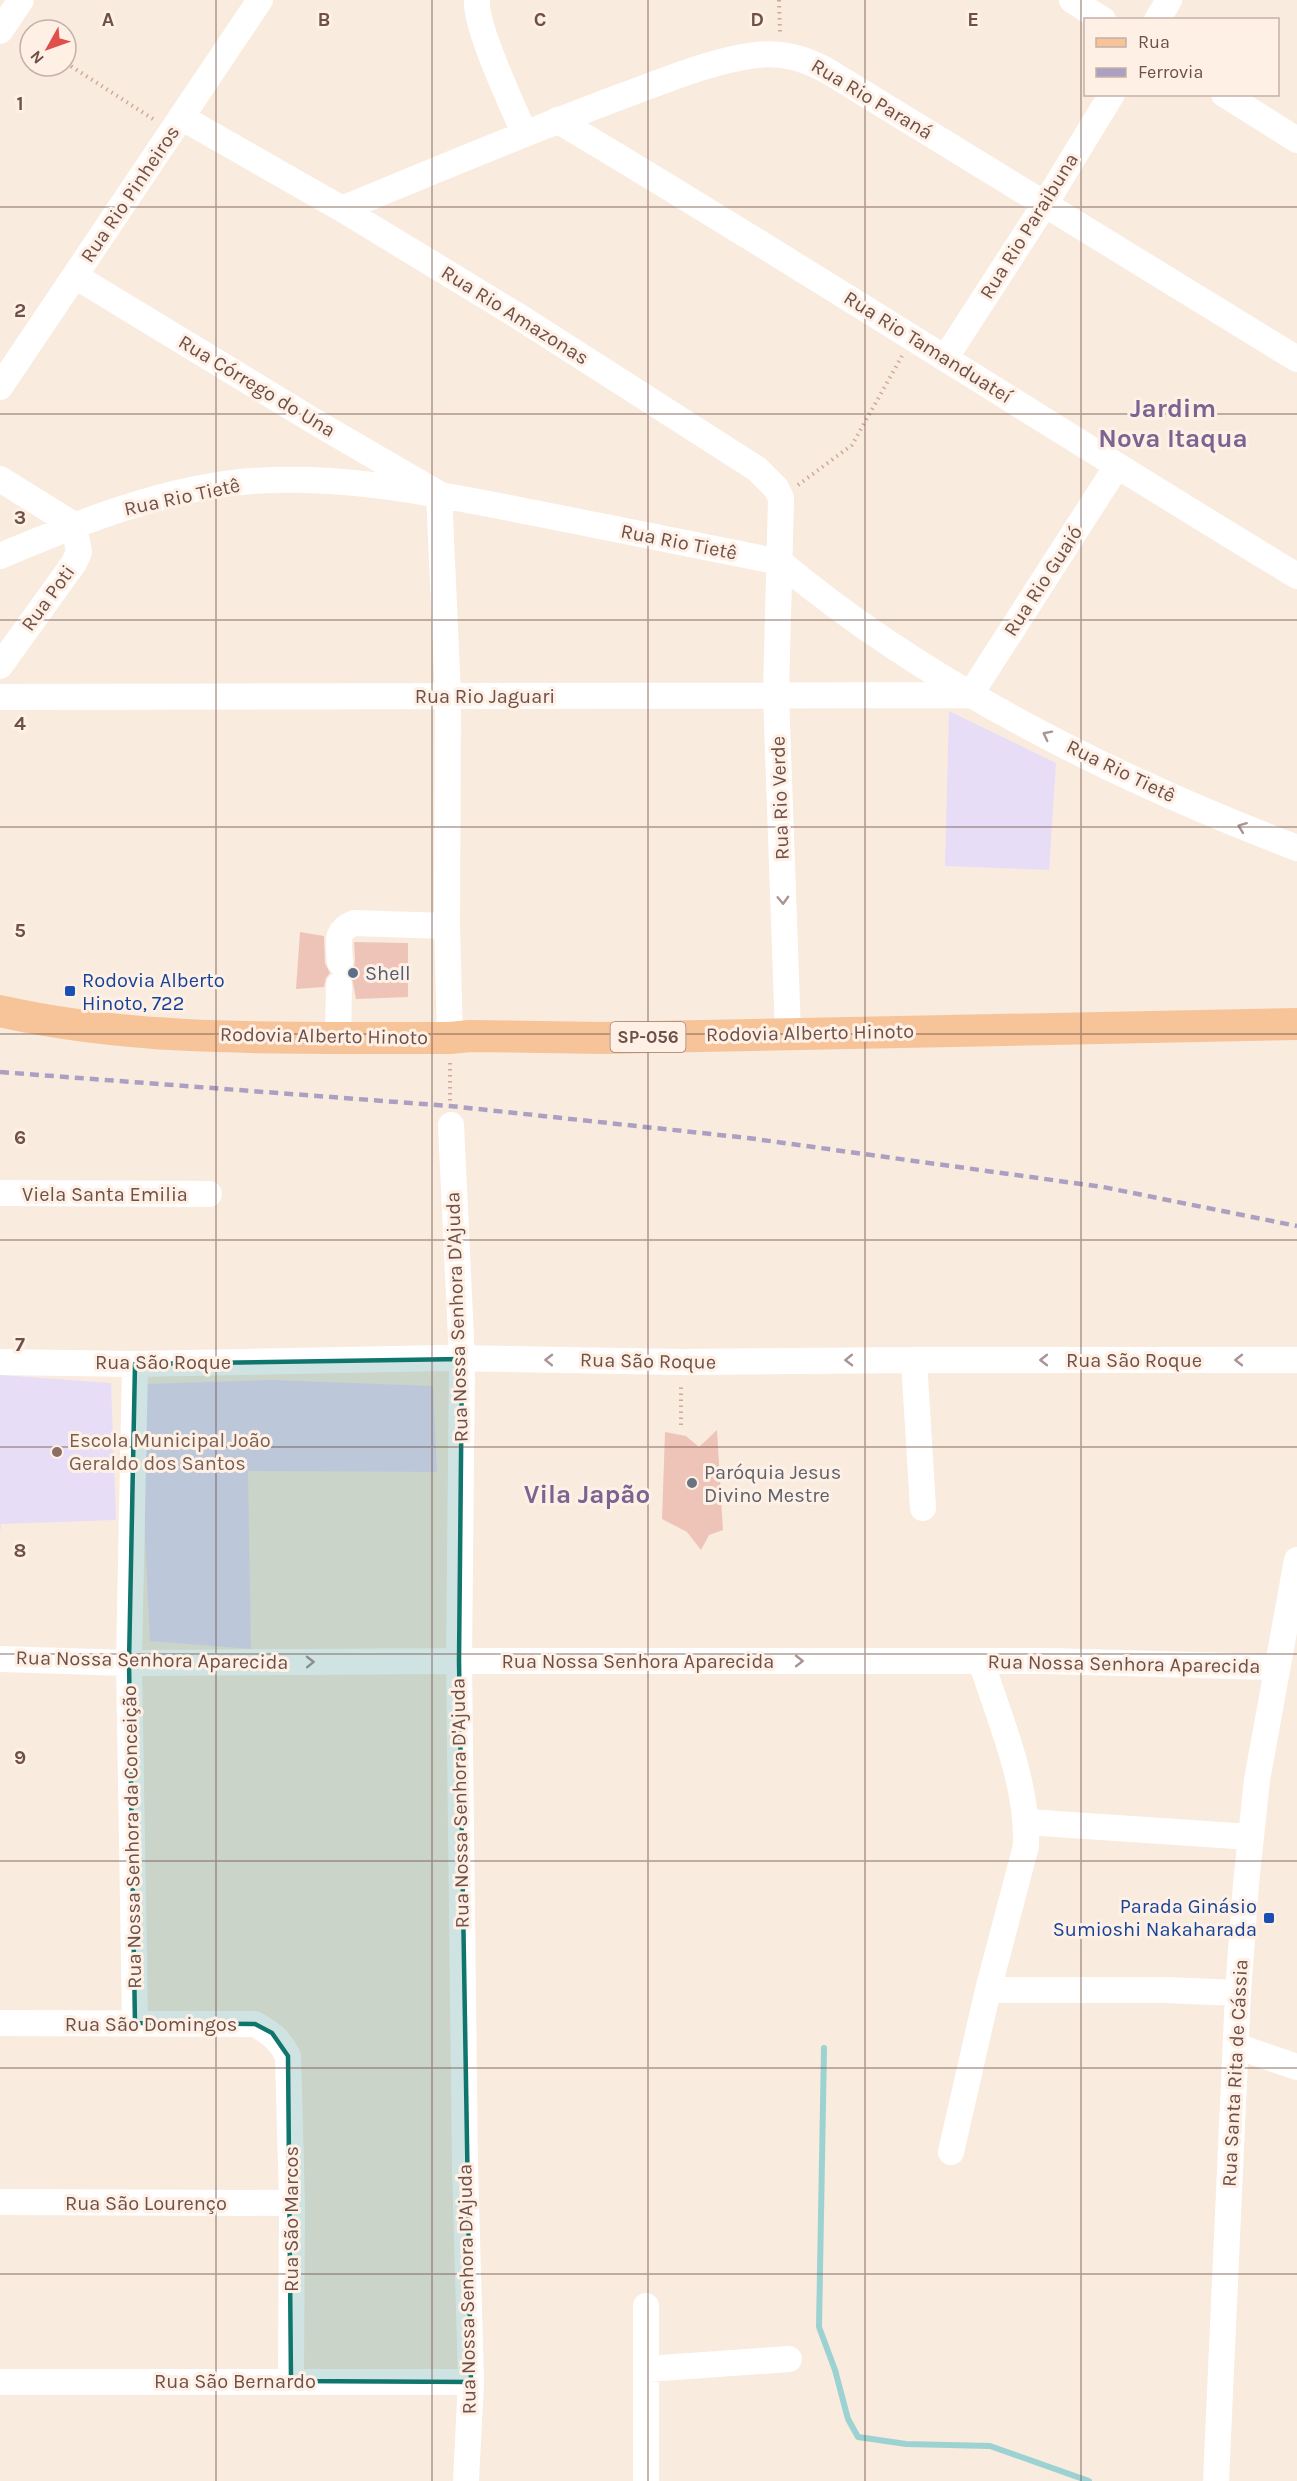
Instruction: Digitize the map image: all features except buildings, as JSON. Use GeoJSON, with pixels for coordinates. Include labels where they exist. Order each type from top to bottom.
{"type":"FeatureCollection","features":[{"type":"Feature","properties":{"kind":"main road","name":"Rodovia Alberto Hinoto"},"geometry":{"type":"LineString","coordinates":[[0,1011],[66,1024],[131,1030],[263,1037],[338,1038],[470,1036],[603,1038],[1297,1024]]}},
{"type":"Feature","properties":{"kind":"street"},"geometry":{"type":"LineString","coordinates":[[0,32],[21,0]]}},
{"type":"Feature","properties":{"kind":"street","name":"Rua Rio Pinheiros"},"geometry":{"type":"LineString","coordinates":[[0,387],[260,0]]}},
{"type":"Feature","properties":{"kind":"street"},"geometry":{"type":"LineString","coordinates":[[477,0],[484,34],[524,133]]}},
{"type":"Feature","properties":{"kind":"street"},"geometry":{"type":"LineString","coordinates":[[1072,0],[1100,18]]}},
{"type":"Feature","properties":{"kind":"street"},"geometry":{"type":"LineString","coordinates":[[1158,18],[1168,0]]}},
{"type":"Feature","properties":{"kind":"street","name":"Rua Rio Paraná"},"geometry":{"type":"LineString","coordinates":[[342,209],[524,133],[681,75],[733,59],[781,54],[803,58],[826,70],[1297,359]]}},
{"type":"Feature","properties":{"kind":"street","name":"Rua Rio Paraibuna"},"geometry":{"type":"LineString","coordinates":[[946,357],[1045,204],[1111,96]]}},
{"type":"Feature","properties":{"kind":"street"},"geometry":{"type":"LineString","coordinates":[[1227,96],[1297,140]]}},
{"type":"Feature","properties":{"kind":"street","name":"Rua Rio Tamanduateí"},"geometry":{"type":"LineString","coordinates":[[557,120],[701,206],[1297,576]]}},
{"type":"Feature","properties":{"kind":"street","name":"Rua Rio Amazonas"},"geometry":{"type":"LineString","coordinates":[[176,124],[342,209],[519,316],[757,469],[776,488],[781,498]]}},
{"type":"Feature","properties":{"kind":"street","name":"Rua Córrego do Una"},"geometry":{"type":"LineString","coordinates":[[75,276],[317,423],[440,494]]}},
{"type":"Feature","properties":{"kind":"street","name":"Rua Rio Guaió"},"geometry":{"type":"LineString","coordinates":[[970,695],[1117,466]]}},
{"type":"Feature","properties":{"kind":"street"},"geometry":{"type":"LineString","coordinates":[[0,479],[74,525]]}},
{"type":"Feature","properties":{"kind":"street","name":"Rua Rio Tietê"},"geometry":{"type":"LineString","coordinates":[[0,556],[74,525],[136,504],[224,484],[290,480],[360,484],[440,494],[780,562],[809,586],[970,695],[1144,784],[1297,848]]}},
{"type":"Feature","properties":{"kind":"street"},"geometry":{"type":"LineString","coordinates":[[440,494],[448,696],[447,926],[450,1038]]}},
{"type":"Feature","properties":{"kind":"street"},"geometry":{"type":"LineString","coordinates":[[780,562],[781,498]]}},
{"type":"Feature","properties":{"kind":"street","name":"Rua Poti"},"geometry":{"type":"LineString","coordinates":[[0,666],[74,564],[79,552],[74,525]]}},
{"type":"Feature","properties":{"kind":"street","name":"Rua Rio Verde"},"geometry":{"type":"LineString","coordinates":[[780,562],[776,695],[788,1033]]}},
{"type":"Feature","properties":{"kind":"street","name":"Rua Rio Jaguari"},"geometry":{"type":"LineString","coordinates":[[0,697],[970,695]]}},
{"type":"Feature","properties":{"kind":"street"},"geometry":{"type":"LineString","coordinates":[[338,1038],[339,936],[344,927],[354,923],[447,926]]}},
{"type":"Feature","properties":{"kind":"street","name":"Rua Nossa Senhora D'Ajuda"},"geometry":{"type":"LineString","coordinates":[[451,1125],[462,1359],[459,1660],[465,2166],[471,2382],[466,2481]]}},
{"type":"Feature","properties":{"kind":"street","name":"Viela Santa Emilia"},"geometry":{"type":"LineString","coordinates":[[0,1193],[209,1194]]}},
{"type":"Feature","properties":{"kind":"street","name":"Rua São Roque"},"geometry":{"type":"LineString","coordinates":[[0,1362],[135,1364],[462,1359],[681,1362],[1297,1360]]}},
{"type":"Feature","properties":{"kind":"street"},"geometry":{"type":"LineString","coordinates":[[914,1360],[923,1508]]}},
{"type":"Feature","properties":{"kind":"street","name":"Rua Nossa Senhora da Conceição"},"geometry":{"type":"LineString","coordinates":[[135,1364],[129,1664],[135,2023]]}},
{"type":"Feature","properties":{"kind":"street","name":"Rua Santa Rita de Cássia"},"geometry":{"type":"LineString","coordinates":[[1215,2481],[1238,1993],[1251,1837],[1257,1780],[1297,1560]]}},
{"type":"Feature","properties":{"kind":"street","name":"Rua Nossa Senhora Aparecida"},"geometry":{"type":"LineString","coordinates":[[0,1659],[129,1664],[459,1660],[981,1661],[1276,1667]]}},
{"type":"Feature","properties":{"kind":"street"},"geometry":{"type":"LineString","coordinates":[[951,2152],[988,1990],[1026,1846],[1027,1821],[1022,1790],[981,1661]]}},
{"type":"Feature","properties":{"kind":"street"},"geometry":{"type":"LineString","coordinates":[[1027,1821],[1251,1837]]}},
{"type":"Feature","properties":{"kind":"street"},"geometry":{"type":"LineString","coordinates":[[988,1990],[1166,1990],[1238,1993]]}},
{"type":"Feature","properties":{"kind":"street","name":"Rua São Domingos"},"geometry":{"type":"LineString","coordinates":[[0,2023],[255,2024],[272,2033],[282,2043],[288,2056]]}},
{"type":"Feature","properties":{"kind":"street"},"geometry":{"type":"LineString","coordinates":[[1236,2046],[1297,2067]]}},
{"type":"Feature","properties":{"kind":"street","name":"Rua São Marcos"},"geometry":{"type":"LineString","coordinates":[[288,2056],[292,2203],[291,2381]]}},
{"type":"Feature","properties":{"kind":"street","name":"Rua São Lourenço"},"geometry":{"type":"LineString","coordinates":[[0,2202],[292,2203]]}},
{"type":"Feature","properties":{"kind":"street"},"geometry":{"type":"LineString","coordinates":[[646,2306],[646,2481]]}},
{"type":"Feature","properties":{"kind":"street"},"geometry":{"type":"LineString","coordinates":[[647,2369],[789,2359]]}},
{"type":"Feature","properties":{"kind":"street","name":"Rua São Bernardo"},"geometry":{"type":"LineString","coordinates":[[0,2382],[471,2382]]}},
{"type":"Feature","properties":{"kind":"path"},"geometry":{"type":"LineString","coordinates":[[779,0],[781,54]]}},
{"type":"Feature","properties":{"kind":"path"},"geometry":{"type":"LineString","coordinates":[[78,70],[176,124]]}},
{"type":"Feature","properties":{"kind":"path"},"geometry":{"type":"LineString","coordinates":[[781,498],[852,446],[912,339]]}},
{"type":"Feature","properties":{"kind":"path"},"geometry":{"type":"LineString","coordinates":[[450,1038],[451,1125]]}},
{"type":"Feature","properties":{"kind":"path"},"geometry":{"type":"LineString","coordinates":[[681,1362],[681,1425]]}},
{"type":"Feature","properties":{"kind":"highlighted area"},"geometry":{"type":"Polygon","coordinates":[[[462,1359],[459,1661],[471,2382],[291,2381],[288,2056],[272,2033],[255,2024],[135,2023],[129,1663],[135,1364],[462,1359]]]}},
{"type":"Feature","properties":{"kind":"shaded area"},"geometry":{"type":"Polygon","coordinates":[[[949,711],[1056,763],[1049,870],[945,866],[949,711]]]}},
{"type":"Feature","properties":{"kind":"shaded area","name":"Escola Municipal João Geraldo dos Santos"},"geometry":{"type":"Polygon","coordinates":[[[0,1375],[111,1383],[116,1520],[1,1524],[0,1533],[0,1375]]]}},
{"type":"Feature","properties":{"kind":"shaded area"},"geometry":{"type":"Polygon","coordinates":[[[273,1380],[433,1386],[437,1472],[248,1471],[251,1649],[150,1641],[145,1539],[143,1384],[273,1380]]]}},
{"type":"Feature","properties":{"kind":"waterway"},"geometry":{"type":"LineString","coordinates":[[824,2048],[819,2327],[835,2370],[848,2419],[858,2437],[906,2444],[990,2446],[1089,2481]]}},
{"type":"Feature","properties":{"kind":"railway"},"geometry":{"type":"LineString","coordinates":[[0,1072],[450,1106],[748,1138],[1103,1187],[1297,1226]]}},
{"type":"Feature","properties":{"kind":"place","name":"Shell"},"geometry":{"type":"Point","coordinates":[353,973]}},
{"type":"Feature","properties":{"kind":"place","name":"Rodovia Alberto Hinoto, 722"},"geometry":{"type":"Point","coordinates":[70,991]}},
{"type":"Feature","properties":{"kind":"place","name":"Escola Municipal João Geraldo dos Santos"},"geometry":{"type":"Point","coordinates":[57,1452]}},
{"type":"Feature","properties":{"kind":"place","name":"Paróquia Jesus Divino Mestre"},"geometry":{"type":"Point","coordinates":[692,1483]}},
{"type":"Feature","properties":{"kind":"place","name":"Parada Ginásio Sumioshi Nakaharada"},"geometry":{"type":"Point","coordinates":[1269,1918]}},
{"type":"Feature","properties":{"kind":"district","name":"Jardim Nova Itaqua"},"geometry":{"type":"Point","coordinates":[1173,423]}},
{"type":"Feature","properties":{"kind":"district","name":"Vila Japão"},"geometry":{"type":"Point","coordinates":[587,1494]}}]}
